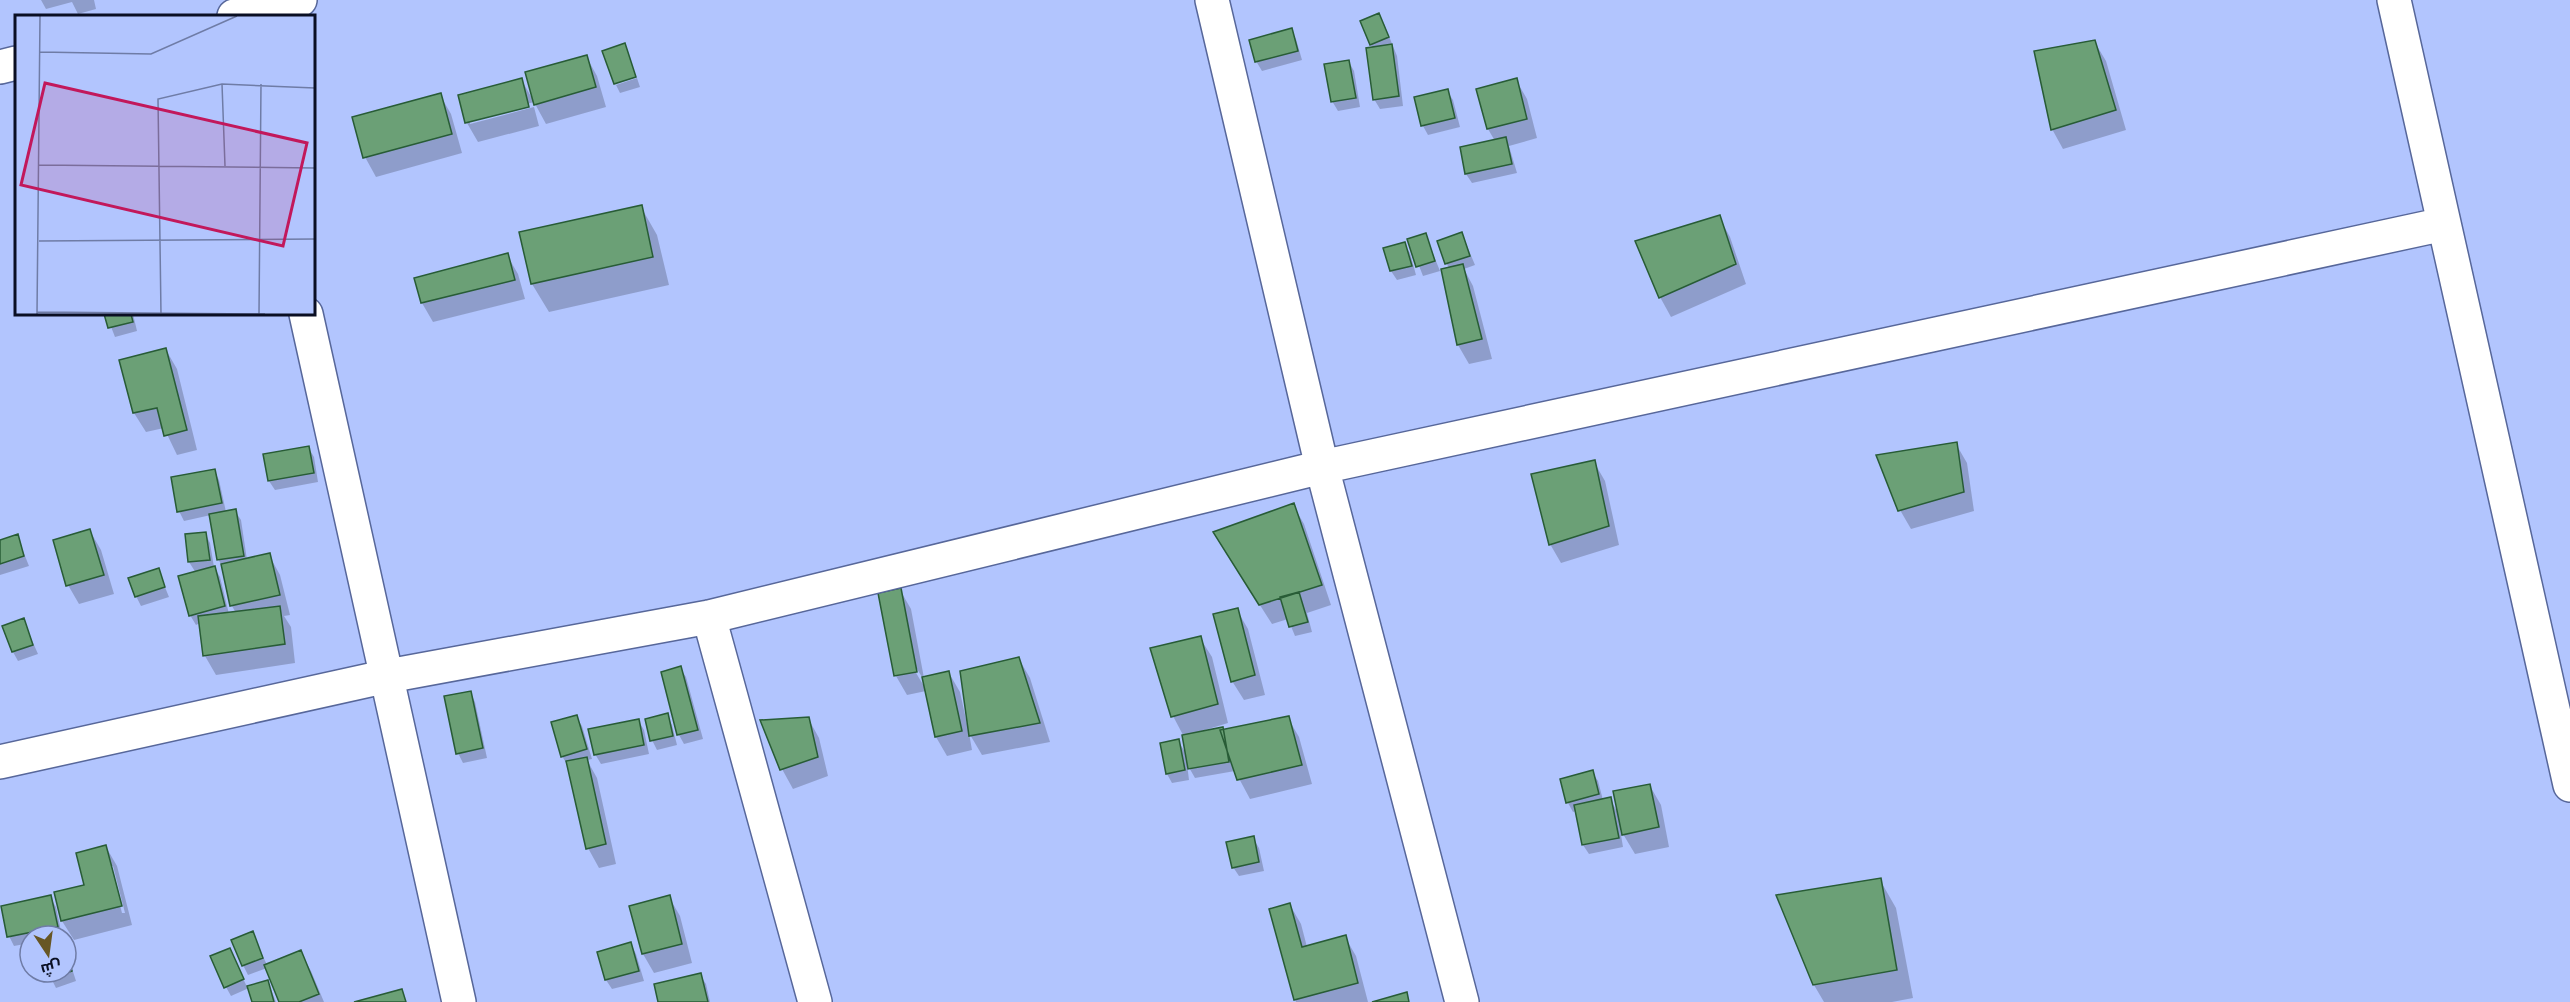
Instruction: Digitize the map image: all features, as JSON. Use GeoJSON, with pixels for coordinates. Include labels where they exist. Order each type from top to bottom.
{"type":"FeatureCollection","features":[{"type":"Feature","properties":{"kind":"street"},"geometry":{"type":"LineString","coordinates":[[237,12],[300,0]]}},
{"type":"Feature","properties":{"kind":"street"},"geometry":{"type":"LineString","coordinates":[[1212,0],[1322,467],[1462,1002]]}},
{"type":"Feature","properties":{"kind":"street"},"geometry":{"type":"LineString","coordinates":[[2394,0],[2570,785]]}},
{"type":"Feature","properties":{"kind":"street"},"geometry":{"type":"LineString","coordinates":[[0,67],[15,63]]}},
{"type":"Feature","properties":{"kind":"street"},"geometry":{"type":"LineString","coordinates":[[0,762],[388,676],[708,617],[1322,467],[2444,224]]}},
{"type":"Feature","properties":{"kind":"street"},"geometry":{"type":"LineString","coordinates":[[306,315],[459,1002]]}},
{"type":"Feature","properties":{"kind":"street"},"geometry":{"type":"LineString","coordinates":[[708,617],[815,1002]]}},
{"type":"Feature","properties":{"kind":"building"},"geometry":{"type":"Polygon","coordinates":[[[1379,13],[1389,37],[1370,45],[1360,21],[1379,13]]]}},
{"type":"Feature","properties":{"kind":"building"},"geometry":{"type":"Polygon","coordinates":[[[1292,28],[1298,51],[1255,62],[1249,40],[1292,28]]]}},
{"type":"Feature","properties":{"kind":"building"},"geometry":{"type":"Polygon","coordinates":[[[2095,40],[2116,110],[2051,130],[2034,51],[2095,40]]]}},
{"type":"Feature","properties":{"kind":"building"},"geometry":{"type":"Polygon","coordinates":[[[625,43],[636,77],[614,84],[602,51],[625,43]]]}},
{"type":"Feature","properties":{"kind":"building"},"geometry":{"type":"Polygon","coordinates":[[[1392,44],[1399,96],[1373,100],[1366,48],[1392,44]]]}},
{"type":"Feature","properties":{"kind":"building"},"geometry":{"type":"Polygon","coordinates":[[[587,55],[596,87],[534,105],[525,72],[587,55]]]}},
{"type":"Feature","properties":{"kind":"building"},"geometry":{"type":"Polygon","coordinates":[[[1349,60],[1356,98],[1331,102],[1324,64],[1349,60]]]}},
{"type":"Feature","properties":{"kind":"building"},"geometry":{"type":"Polygon","coordinates":[[[522,78],[529,107],[465,123],[458,95],[522,78]]]}},
{"type":"Feature","properties":{"kind":"building"},"geometry":{"type":"Polygon","coordinates":[[[1517,78],[1527,119],[1487,129],[1476,89],[1517,78]]]}},
{"type":"Feature","properties":{"kind":"building"},"geometry":{"type":"Polygon","coordinates":[[[1448,89],[1455,118],[1421,126],[1414,97],[1448,89]]]}},
{"type":"Feature","properties":{"kind":"building"},"geometry":{"type":"Polygon","coordinates":[[[441,93],[452,134],[363,158],[352,117],[441,93]]]}},
{"type":"Feature","properties":{"kind":"building"},"geometry":{"type":"Polygon","coordinates":[[[1506,137],[1512,164],[1465,174],[1460,147],[1506,137]]]}},
{"type":"Feature","properties":{"kind":"building"},"geometry":{"type":"Polygon","coordinates":[[[642,205],[653,257],[531,284],[519,232],[642,205]]]}},
{"type":"Feature","properties":{"kind":"building"},"geometry":{"type":"Polygon","coordinates":[[[1720,215],[1736,264],[1659,298],[1635,241],[1720,215]]]}},
{"type":"Feature","properties":{"kind":"building"},"geometry":{"type":"Polygon","coordinates":[[[1462,232],[1470,256],[1445,264],[1437,241],[1462,232]]]}},
{"type":"Feature","properties":{"kind":"building"},"geometry":{"type":"Polygon","coordinates":[[[1426,233],[1435,261],[1416,267],[1407,239],[1426,233]]]}},
{"type":"Feature","properties":{"kind":"building"},"geometry":{"type":"Polygon","coordinates":[[[1405,242],[1412,266],[1390,271],[1383,248],[1405,242]]]}},
{"type":"Feature","properties":{"kind":"building"},"geometry":{"type":"Polygon","coordinates":[[[508,253],[515,280],[421,303],[414,278],[508,253]]]}},
{"type":"Feature","properties":{"kind":"building"},"geometry":{"type":"Polygon","coordinates":[[[1463,264],[1482,339],[1457,345],[1441,269],[1463,264]]]}},
{"type":"Feature","properties":{"kind":"building"},"geometry":{"type":"Polygon","coordinates":[[[104,315],[131,315],[133,322],[108,328],[104,315]]]}},
{"type":"Feature","properties":{"kind":"building"},"geometry":{"type":"Polygon","coordinates":[[[166,348],[187,430],[164,436],[157,408],[133,413],[119,360],[166,348]]]}},
{"type":"Feature","properties":{"kind":"building"},"geometry":{"type":"Polygon","coordinates":[[[1957,442],[1964,492],[1898,511],[1876,455],[1957,442]]]}},
{"type":"Feature","properties":{"kind":"building"},"geometry":{"type":"Polygon","coordinates":[[[309,446],[314,473],[268,481],[263,454],[309,446]]]}},
{"type":"Feature","properties":{"kind":"building"},"geometry":{"type":"Polygon","coordinates":[[[1595,460],[1609,526],[1549,545],[1531,474],[1595,460]]]}},
{"type":"Feature","properties":{"kind":"building"},"geometry":{"type":"Polygon","coordinates":[[[215,469],[222,503],[177,512],[171,477],[215,469]]]}},
{"type":"Feature","properties":{"kind":"building"},"geometry":{"type":"Polygon","coordinates":[[[1294,503],[1322,585],[1259,605],[1213,532],[1294,503]]]}},
{"type":"Feature","properties":{"kind":"building"},"geometry":{"type":"Polygon","coordinates":[[[236,509],[244,556],[217,560],[209,514],[236,509]]]}},
{"type":"Feature","properties":{"kind":"building"},"geometry":{"type":"Polygon","coordinates":[[[90,529],[104,575],[66,586],[53,540],[90,529]]]}},
{"type":"Feature","properties":{"kind":"building"},"geometry":{"type":"Polygon","coordinates":[[[206,532],[210,560],[188,562],[185,534],[206,532]]]}},
{"type":"Feature","properties":{"kind":"building"},"geometry":{"type":"Polygon","coordinates":[[[18,534],[24,556],[0,564],[0,540],[18,534]]]}},
{"type":"Feature","properties":{"kind":"building"},"geometry":{"type":"Polygon","coordinates":[[[270,553],[280,595],[230,606],[221,564],[270,553]]]}},
{"type":"Feature","properties":{"kind":"building"},"geometry":{"type":"Polygon","coordinates":[[[215,566],[225,606],[189,616],[178,576],[215,566]]]}},
{"type":"Feature","properties":{"kind":"building"},"geometry":{"type":"Polygon","coordinates":[[[159,568],[165,587],[135,597],[128,578],[159,568]]]}},
{"type":"Feature","properties":{"kind":"building"},"geometry":{"type":"Polygon","coordinates":[[[901,588],[917,672],[894,676],[878,593],[901,588]]]}},
{"type":"Feature","properties":{"kind":"building"},"geometry":{"type":"Polygon","coordinates":[[[1299,592],[1308,622],[1289,627],[1280,597],[1299,592]]]}},
{"type":"Feature","properties":{"kind":"building"},"geometry":{"type":"Polygon","coordinates":[[[280,606],[285,644],[203,656],[198,616],[280,606]]]}},
{"type":"Feature","properties":{"kind":"building"},"geometry":{"type":"Polygon","coordinates":[[[1238,608],[1255,675],[1231,682],[1213,614],[1238,608]]]}},
{"type":"Feature","properties":{"kind":"building"},"geometry":{"type":"Polygon","coordinates":[[[24,618],[33,645],[12,652],[2,626],[24,618]]]}},
{"type":"Feature","properties":{"kind":"building"},"geometry":{"type":"Polygon","coordinates":[[[1201,636],[1218,704],[1171,717],[1150,648],[1201,636]]]}},
{"type":"Feature","properties":{"kind":"building"},"geometry":{"type":"Polygon","coordinates":[[[1019,657],[1040,723],[969,736],[960,671],[1019,657]]]}},
{"type":"Feature","properties":{"kind":"building"},"geometry":{"type":"Polygon","coordinates":[[[681,666],[698,730],[677,735],[661,672],[681,666]]]}},
{"type":"Feature","properties":{"kind":"building"},"geometry":{"type":"Polygon","coordinates":[[[949,671],[962,731],[935,737],[922,677],[949,671]]]}},
{"type":"Feature","properties":{"kind":"building"},"geometry":{"type":"Polygon","coordinates":[[[471,691],[483,748],[456,754],[444,696],[471,691]]]}},
{"type":"Feature","properties":{"kind":"building"},"geometry":{"type":"Polygon","coordinates":[[[668,713],[673,736],[650,741],[645,719],[668,713]]]}},
{"type":"Feature","properties":{"kind":"building"},"geometry":{"type":"Polygon","coordinates":[[[577,715],[587,749],[561,757],[551,722],[577,715]]]}},
{"type":"Feature","properties":{"kind":"building"},"geometry":{"type":"Polygon","coordinates":[[[1289,716],[1302,765],[1237,780],[1220,730],[1289,716]]]}},
{"type":"Feature","properties":{"kind":"building"},"geometry":{"type":"Polygon","coordinates":[[[809,717],[818,757],[780,770],[760,720],[809,717]]]}},
{"type":"Feature","properties":{"kind":"building"},"geometry":{"type":"Polygon","coordinates":[[[639,719],[644,745],[594,755],[588,729],[639,719]]]}},
{"type":"Feature","properties":{"kind":"building"},"geometry":{"type":"Polygon","coordinates":[[[1223,727],[1229,762],[1188,769],[1182,735],[1223,727]]]}},
{"type":"Feature","properties":{"kind":"building"},"geometry":{"type":"Polygon","coordinates":[[[1179,739],[1185,770],[1166,774],[1160,743],[1179,739]]]}},
{"type":"Feature","properties":{"kind":"building"},"geometry":{"type":"Polygon","coordinates":[[[587,757],[606,844],[586,849],[566,761],[587,757]]]}},
{"type":"Feature","properties":{"kind":"building"},"geometry":{"type":"Polygon","coordinates":[[[1593,770],[1599,794],[1566,803],[1560,779],[1593,770]]]}},
{"type":"Feature","properties":{"kind":"building"},"geometry":{"type":"Polygon","coordinates":[[[1650,784],[1659,827],[1622,835],[1613,791],[1650,784]]]}},
{"type":"Feature","properties":{"kind":"building"},"geometry":{"type":"Polygon","coordinates":[[[1611,797],[1619,838],[1582,845],[1574,805],[1611,797]]]}},
{"type":"Feature","properties":{"kind":"building"},"geometry":{"type":"Polygon","coordinates":[[[1254,836],[1259,862],[1232,868],[1226,842],[1254,836]]]}},
{"type":"Feature","properties":{"kind":"building"},"geometry":{"type":"Polygon","coordinates":[[[106,845],[122,906],[61,921],[54,892],[84,885],[76,853],[106,845]]]}},
{"type":"Feature","properties":{"kind":"building"},"geometry":{"type":"Polygon","coordinates":[[[1881,878],[1897,970],[1813,985],[1776,895],[1881,878]]]}},
{"type":"Feature","properties":{"kind":"building"},"geometry":{"type":"Polygon","coordinates":[[[51,895],[57,924],[18,924],[18,935],[7,937],[1,906],[51,895]]]}},
{"type":"Feature","properties":{"kind":"building"},"geometry":{"type":"Polygon","coordinates":[[[670,895],[682,944],[642,954],[629,906],[670,895]]]}},
{"type":"Feature","properties":{"kind":"building"},"geometry":{"type":"Polygon","coordinates":[[[1290,903],[1302,947],[1346,935],[1358,983],[1294,1000],[1269,909],[1290,903]]]}},
{"type":"Feature","properties":{"kind":"building"},"geometry":{"type":"Polygon","coordinates":[[[253,931],[263,958],[242,966],[231,940],[253,931]]]}},
{"type":"Feature","properties":{"kind":"building"},"geometry":{"type":"Polygon","coordinates":[[[631,942],[639,971],[605,980],[597,952],[631,942]]]}},
{"type":"Feature","properties":{"kind":"building"},"geometry":{"type":"Polygon","coordinates":[[[230,948],[244,979],[224,988],[210,956],[230,948]]]}},
{"type":"Feature","properties":{"kind":"building"},"geometry":{"type":"Polygon","coordinates":[[[301,950],[319,994],[299,1002],[279,1002],[264,965],[301,950]]]}},
{"type":"Feature","properties":{"kind":"building"},"geometry":{"type":"Polygon","coordinates":[[[701,973],[708,1002],[658,1002],[654,984],[701,973]]]}},
{"type":"Feature","properties":{"kind":"building"},"geometry":{"type":"Polygon","coordinates":[[[268,980],[274,1002],[252,1002],[247,986],[268,980]]]}},
{"type":"Feature","properties":{"kind":"building"},"geometry":{"type":"Polygon","coordinates":[[[402,989],[406,1002],[354,1002],[402,989]]]}},
{"type":"Feature","properties":{"kind":"building"},"geometry":{"type":"Polygon","coordinates":[[[1407,992],[1409,1002],[1372,1002],[1407,992]]]}}]}
